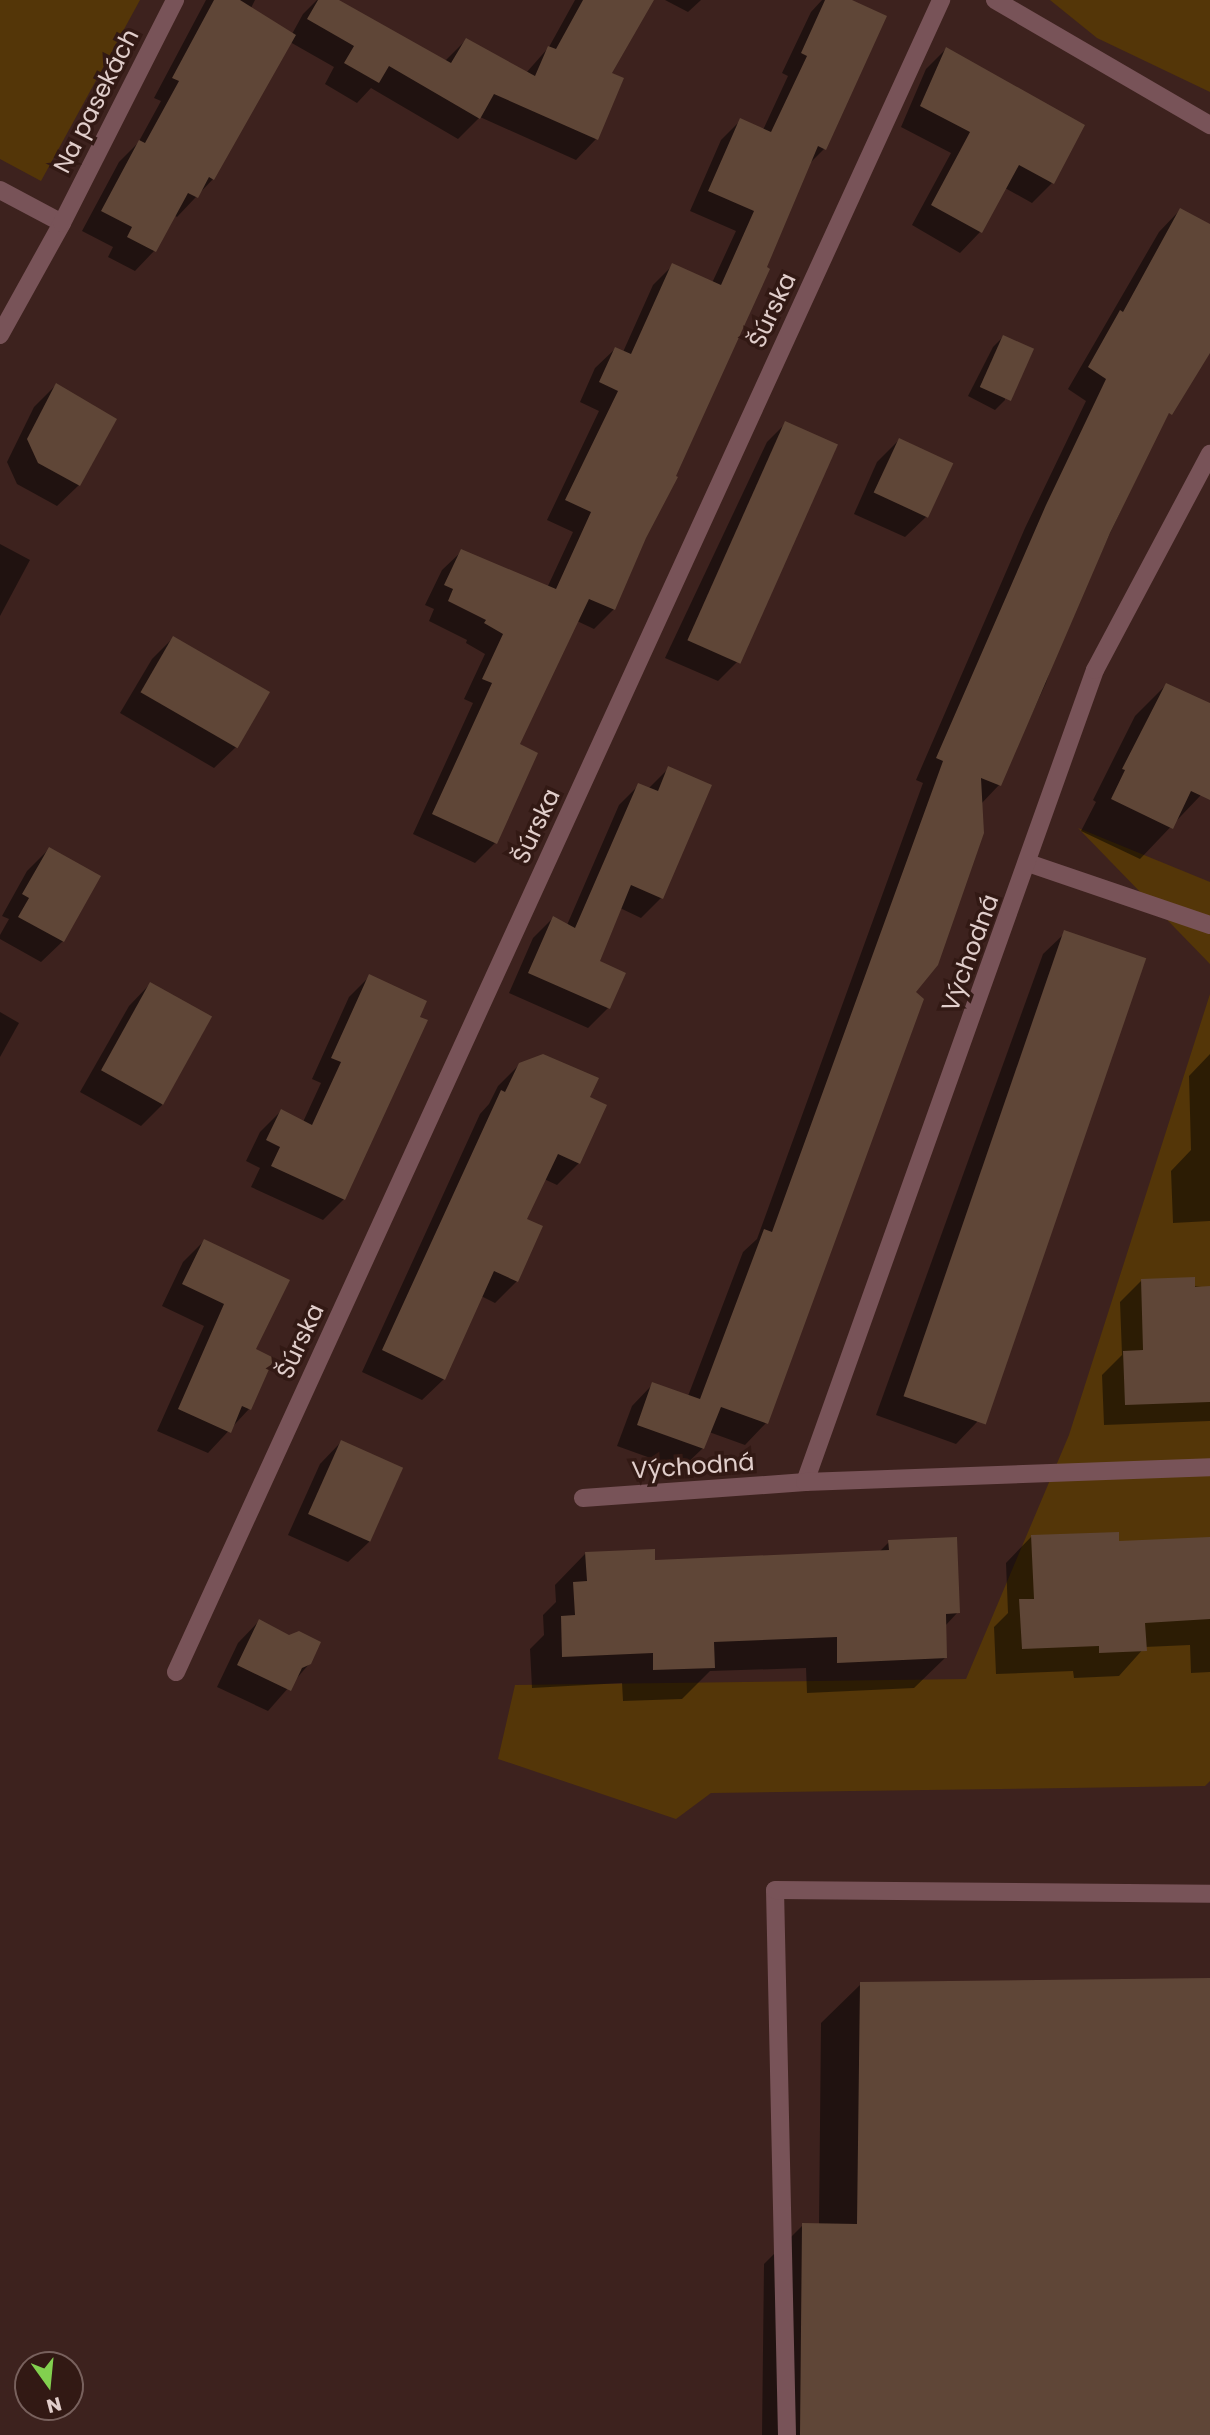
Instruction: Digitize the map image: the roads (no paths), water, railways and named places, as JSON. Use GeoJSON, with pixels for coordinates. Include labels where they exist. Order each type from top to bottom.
{"type":"FeatureCollection","features":[{"type":"Feature","properties":{"kind":"street","name":"Na pasekách"},"geometry":{"type":"LineString","coordinates":[[0,335],[62,223],[175,0]]}},
{"type":"Feature","properties":{"kind":"street","name":"Šúrska"},"geometry":{"type":"LineString","coordinates":[[176,1672],[941,0]]}},
{"type":"Feature","properties":{"kind":"street"},"geometry":{"type":"LineString","coordinates":[[995,0],[1210,125]]}},
{"type":"Feature","properties":{"kind":"street"},"geometry":{"type":"LineString","coordinates":[[0,190],[62,223]]}},
{"type":"Feature","properties":{"kind":"street","name":"Východná"},"geometry":{"type":"LineString","coordinates":[[806,1482],[1095,670],[1210,454]]}},
{"type":"Feature","properties":{"kind":"street"},"geometry":{"type":"LineString","coordinates":[[1028,863],[1210,925]]}},
{"type":"Feature","properties":{"kind":"street","name":"Východná"},"geometry":{"type":"LineString","coordinates":[[583,1498],[806,1482],[1210,1467]]}},
{"type":"Feature","properties":{"kind":"street"},"geometry":{"type":"LineString","coordinates":[[787,2435],[775,1890],[1210,1894]]}}]}
